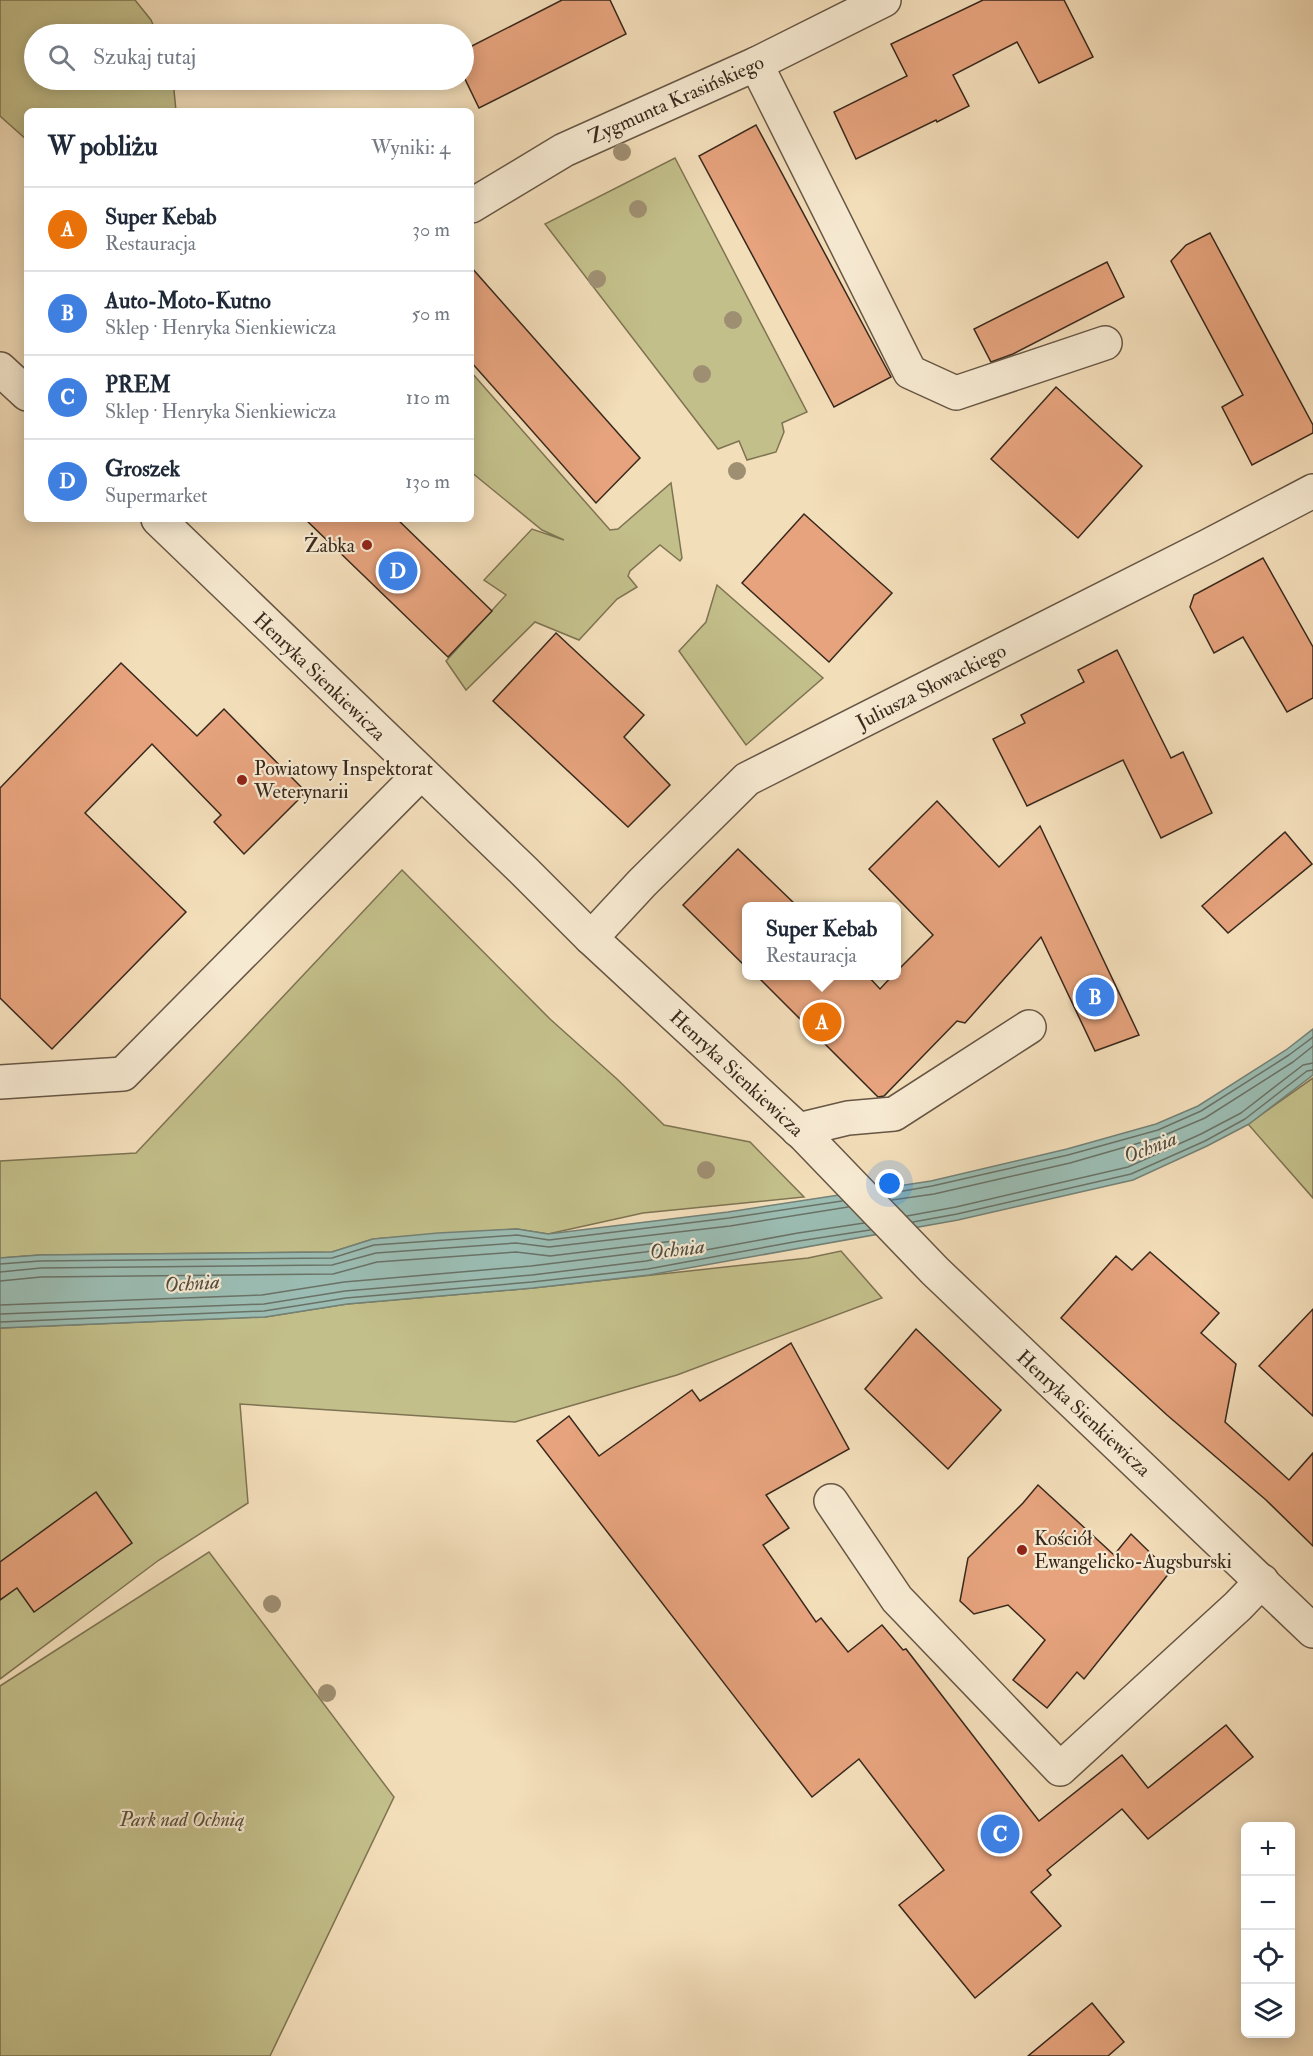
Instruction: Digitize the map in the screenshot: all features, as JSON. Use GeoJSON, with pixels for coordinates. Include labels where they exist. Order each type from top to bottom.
{"type":"FeatureCollection","features":[{"type":"Feature","properties":{"kind":"street","name":"Zygmunta Krasińskiego"},"geometry":{"type":"LineString","coordinates":[[474,204],[564,150],[756,64],[884,0]]}},
{"type":"Feature","properties":{"kind":"street"},"geometry":{"type":"LineString","coordinates":[[756,64],[910,372],[956,393],[1105,344]]}},
{"type":"Feature","properties":{"kind":"street"},"geometry":{"type":"LineString","coordinates":[[0,369],[24,391]]}},
{"type":"Feature","properties":{"kind":"street","name":"Juliusza Słowackiego"},"geometry":{"type":"LineString","coordinates":[[591,938],[642,883],[747,779],[1198,551],[1313,490]]}},
{"type":"Feature","properties":{"kind":"street","name":"Henryka Sienkiewicza"},"geometry":{"type":"LineString","coordinates":[[161,522],[591,938],[805,1136],[935,1271],[1313,1631]]}},
{"type":"Feature","properties":{"kind":"street"},"geometry":{"type":"LineString","coordinates":[[7,1075],[123,1074],[421,773]]}},
{"type":"Feature","properties":{"kind":"street"},"geometry":{"type":"LineString","coordinates":[[805,1136],[848,1118],[894,1114],[1029,1027]]}},
{"type":"Feature","properties":{"kind":"street"},"geometry":{"type":"LineString","coordinates":[[831,1501],[897,1599],[1060,1769],[1238,1606],[1262,1581]]}},
{"type":"Feature","properties":{"kind":"green space"},"geometry":{"type":"Polygon","coordinates":[[[0,0],[135,0],[151,20],[153,24],[24,24],[24,90],[174,90],[176,108],[24,108],[24,137],[0,116],[0,0]]]}},
{"type":"Feature","properties":{"kind":"green space"},"geometry":{"type":"Polygon","coordinates":[[[675,158],[807,412],[782,423],[784,432],[776,452],[747,460],[739,441],[718,449],[545,224],[675,158]]]}},
{"type":"Feature","properties":{"kind":"green space"},"geometry":{"type":"Polygon","coordinates":[[[474,375],[610,530],[618,529],[671,483],[682,558],[680,561],[660,545],[630,571],[628,576],[637,587],[617,599],[579,640],[535,622],[466,690],[446,661],[506,595],[484,580],[532,529],[564,540],[542,530],[474,474],[474,375]]]}},
{"type":"Feature","properties":{"kind":"green space"},"geometry":{"type":"Polygon","coordinates":[[[717,585],[823,678],[746,745],[679,651],[706,622],[717,585]]]}},
{"type":"Feature","properties":{"kind":"green space"},"geometry":{"type":"Polygon","coordinates":[[[402,870],[550,1019],[664,1125],[750,1142],[804,1197],[643,1213],[548,1234],[517,1229],[373,1239],[332,1252],[40,1255],[0,1258],[0,1161],[136,1153],[402,870]]]}},
{"type":"Feature","properties":{"kind":"green space"},"geometry":{"type":"Polygon","coordinates":[[[1313,1078],[1313,1198],[1248,1124],[1313,1078]]]}},
{"type":"Feature","properties":{"kind":"green space"},"geometry":{"type":"Polygon","coordinates":[[[841,1251],[882,1298],[677,1375],[515,1422],[240,1404],[248,1503],[159,1560],[0,1679],[0,1328],[265,1317],[347,1304],[533,1288],[808,1258],[841,1251]]]}},
{"type":"Feature","properties":{"kind":"green space","name":"Park nad Ochnią"},"geometry":{"type":"Polygon","coordinates":[[[209,1552],[394,1797],[270,2056],[0,2056],[0,1686],[209,1552]]]}},
{"type":"Feature","properties":{"kind":"water","name":"Ochnia"},"geometry":{"type":"Polygon","coordinates":[[[1313,1029],[1313,1075],[1249,1124],[1133,1180],[958,1220],[649,1275],[533,1288],[347,1304],[265,1317],[0,1328],[0,1258],[40,1255],[332,1252],[373,1239],[517,1229],[548,1234],[728,1212],[931,1181],[1067,1149],[1156,1124],[1198,1106],[1286,1050],[1313,1029]]]}},
{"type":"Feature","properties":{"kind":"building"},"geometry":{"type":"Polygon","coordinates":[[[562,0],[610,0],[626,34],[479,108],[470,90],[474,90],[474,45],[562,0]]]}},
{"type":"Feature","properties":{"kind":"building"},"geometry":{"type":"Polygon","coordinates":[[[983,0],[1064,0],[1093,57],[1039,83],[1017,42],[953,75],[969,106],[856,159],[834,112],[907,76],[891,44],[983,0]]]}},
{"type":"Feature","properties":{"kind":"building"},"geometry":{"type":"Polygon","coordinates":[[[756,125],[891,377],[834,407],[699,156],[756,125]]]}},
{"type":"Feature","properties":{"kind":"building"},"geometry":{"type":"Polygon","coordinates":[[[1210,233],[1313,425],[1313,433],[1252,465],[1222,407],[1243,395],[1171,261],[1186,245],[1210,233]]]}},
{"type":"Feature","properties":{"kind":"building"},"geometry":{"type":"Polygon","coordinates":[[[1107,262],[1124,297],[1013,354],[991,362],[974,329],[1107,262]]]}},
{"type":"Feature","properties":{"kind":"building"},"geometry":{"type":"Polygon","coordinates":[[[474,270],[640,458],[596,503],[474,365],[474,270]]]}},
{"type":"Feature","properties":{"kind":"building"},"geometry":{"type":"Polygon","coordinates":[[[1056,387],[1142,466],[1078,538],[991,459],[1056,387]]]}},
{"type":"Feature","properties":{"kind":"building"},"geometry":{"type":"Polygon","coordinates":[[[804,514],[892,593],[829,662],[742,583],[804,514]]]}},
{"type":"Feature","properties":{"kind":"building"},"geometry":{"type":"Polygon","coordinates":[[[308,522],[400,522],[492,611],[448,657],[308,522]]]}},
{"type":"Feature","properties":{"kind":"building"},"geometry":{"type":"Polygon","coordinates":[[[1263,558],[1313,647],[1313,698],[1287,712],[1243,637],[1214,653],[1190,607],[1194,595],[1263,558]]]}},
{"type":"Feature","properties":{"kind":"building"},"geometry":{"type":"Polygon","coordinates":[[[556,633],[644,715],[624,737],[670,785],[628,827],[493,701],[556,633]]]}},
{"type":"Feature","properties":{"kind":"building"},"geometry":{"type":"Polygon","coordinates":[[[1117,650],[1171,758],[1183,752],[1212,813],[1161,838],[1123,760],[1027,806],[993,739],[1025,723],[1021,715],[1084,682],[1078,670],[1117,650]]]}},
{"type":"Feature","properties":{"kind":"building"},"geometry":{"type":"Polygon","coordinates":[[[121,663],[197,736],[224,709],[306,792],[244,854],[214,822],[221,815],[152,744],[85,813],[186,912],[52,1049],[0,998],[0,788],[121,663]]]}},
{"type":"Feature","properties":{"kind":"building"},"geometry":{"type":"Polygon","coordinates":[[[937,801],[999,867],[1040,826],[1139,1035],[1095,1051],[1041,937],[965,1023],[957,1021],[884,1096],[878,1097],[761,980],[872,980],[880,989],[888,980],[901,980],[901,967],[933,935],[869,869],[937,801]]]}},
{"type":"Feature","properties":{"kind":"building"},"geometry":{"type":"Polygon","coordinates":[[[1285,832],[1312,864],[1228,933],[1202,906],[1285,832]]]}},
{"type":"Feature","properties":{"kind":"building"},"geometry":{"type":"Polygon","coordinates":[[[738,849],[793,902],[742,902],[742,963],[683,905],[738,849]]]}},
{"type":"Feature","properties":{"kind":"building"},"geometry":{"type":"Polygon","coordinates":[[[1150,1252],[1219,1313],[1201,1333],[1236,1364],[1225,1422],[1289,1480],[1313,1453],[1313,1546],[1266,1500],[1167,1415],[1061,1318],[1116,1256],[1132,1270],[1150,1252]]]}},
{"type":"Feature","properties":{"kind":"building"},"geometry":{"type":"Polygon","coordinates":[[[1313,1309],[1313,1416],[1259,1366],[1313,1309]]]}},
{"type":"Feature","properties":{"kind":"building"},"geometry":{"type":"Polygon","coordinates":[[[916,1329],[1001,1410],[948,1469],[865,1389],[916,1329]]]}},
{"type":"Feature","properties":{"kind":"building"},"geometry":{"type":"Polygon","coordinates":[[[791,1343],[849,1449],[766,1495],[789,1528],[763,1545],[816,1622],[821,1618],[848,1652],[882,1625],[903,1650],[906,1649],[1039,1821],[1122,1755],[1148,1788],[1226,1725],[1253,1757],[1148,1839],[1122,1809],[1047,1870],[1051,1875],[1031,1892],[1061,1926],[975,1998],[899,1905],[944,1870],[859,1759],[812,1797],[537,1441],[569,1416],[599,1456],[692,1390],[700,1401],[791,1343]]]}},
{"type":"Feature","properties":{"kind":"building"},"geometry":{"type":"Polygon","coordinates":[[[1038,1485],[1114,1555],[1131,1534],[1170,1572],[1084,1679],[1077,1672],[1047,1708],[1013,1680],[1045,1640],[1008,1605],[974,1614],[960,1601],[968,1558],[1038,1485]]]}},
{"type":"Feature","properties":{"kind":"building"},"geometry":{"type":"Polygon","coordinates":[[[96,1492],[132,1543],[34,1612],[17,1588],[0,1600],[0,1562],[96,1492]]]}},
{"type":"Feature","properties":{"kind":"building"},"geometry":{"type":"Polygon","coordinates":[[[1092,2003],[1124,2042],[1108,2056],[1028,2056],[1092,2003]]]}},
{"type":"Feature","properties":{"kind":"place","name":"Żabka"},"geometry":{"type":"Point","coordinates":[367,545]}},
{"type":"Feature","properties":{"kind":"place","name":"Groszek"},"geometry":{"type":"Point","coordinates":[398,571]}},
{"type":"Feature","properties":{"kind":"place","name":"Powiatowy Inspektorat Weterynarii"},"geometry":{"type":"Point","coordinates":[242,780]}},
{"type":"Feature","properties":{"kind":"place","name":"Auto-Moto-Kutno"},"geometry":{"type":"Point","coordinates":[1095,997]}},
{"type":"Feature","properties":{"kind":"place","name":"Super Kebab"},"geometry":{"type":"Point","coordinates":[822,1022]}},
{"type":"Feature","properties":{"kind":"place","name":"Kościół Ewangelicko-Augsburski"},"geometry":{"type":"Point","coordinates":[1022,1550]}},
{"type":"Feature","properties":{"kind":"place","name":"PREM"},"geometry":{"type":"Point","coordinates":[1000,1834]}}]}
